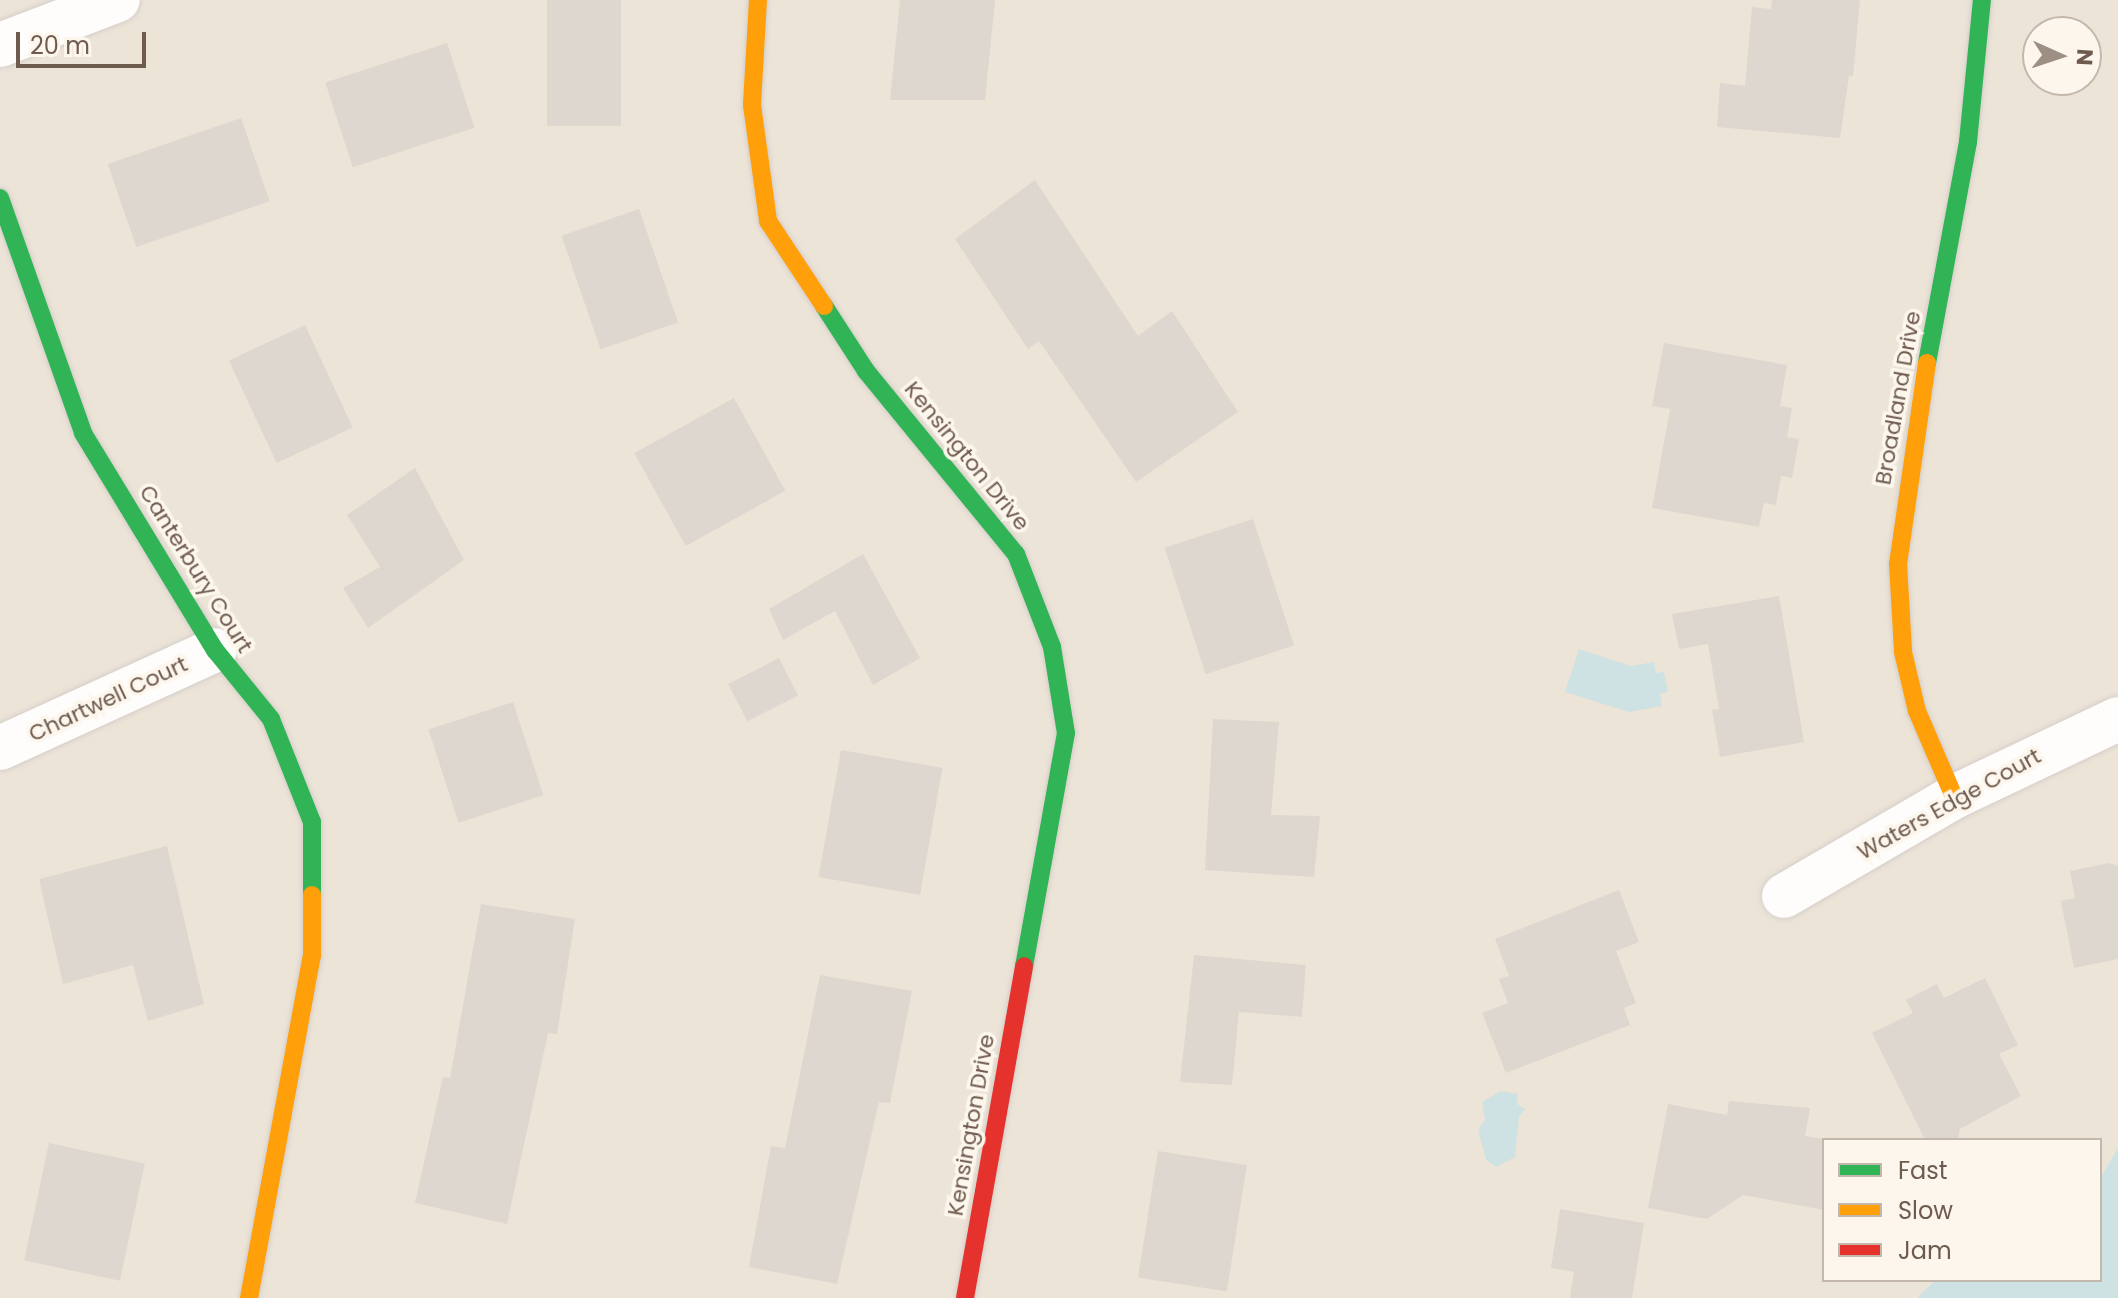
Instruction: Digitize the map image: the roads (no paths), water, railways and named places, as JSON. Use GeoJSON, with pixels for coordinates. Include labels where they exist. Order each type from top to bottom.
{"type":"FeatureCollection","features":[{"type":"Feature","properties":{"kind":"street"},"geometry":{"type":"LineString","coordinates":[[0,45],[118,0]]}},
{"type":"Feature","properties":{"kind":"street","name":"Kensington Drive"},"geometry":{"type":"LineString","coordinates":[[758,0],[752,105],[768,221],[866,371],[1016,554],[1052,647],[1066,733],[965,1298]]}},
{"type":"Feature","properties":{"kind":"street","name":"Broadland Drive"},"geometry":{"type":"LineString","coordinates":[[1954,797],[1914,696],[1897,604],[1898,564],[1909,463],[1968,142],[1982,0]]}},
{"type":"Feature","properties":{"kind":"street","name":"Canterbury Court"},"geometry":{"type":"LineString","coordinates":[[0,198],[83,433],[215,650],[271,719],[312,822],[312,956],[249,1298]]}},
{"type":"Feature","properties":{"kind":"street","name":"Chartwell Court"},"geometry":{"type":"LineString","coordinates":[[0,748],[215,650]]}},
{"type":"Feature","properties":{"kind":"street","name":"Waters Edge Court"},"geometry":{"type":"LineString","coordinates":[[1784,896],[1954,797],[2118,719]]}}]}
